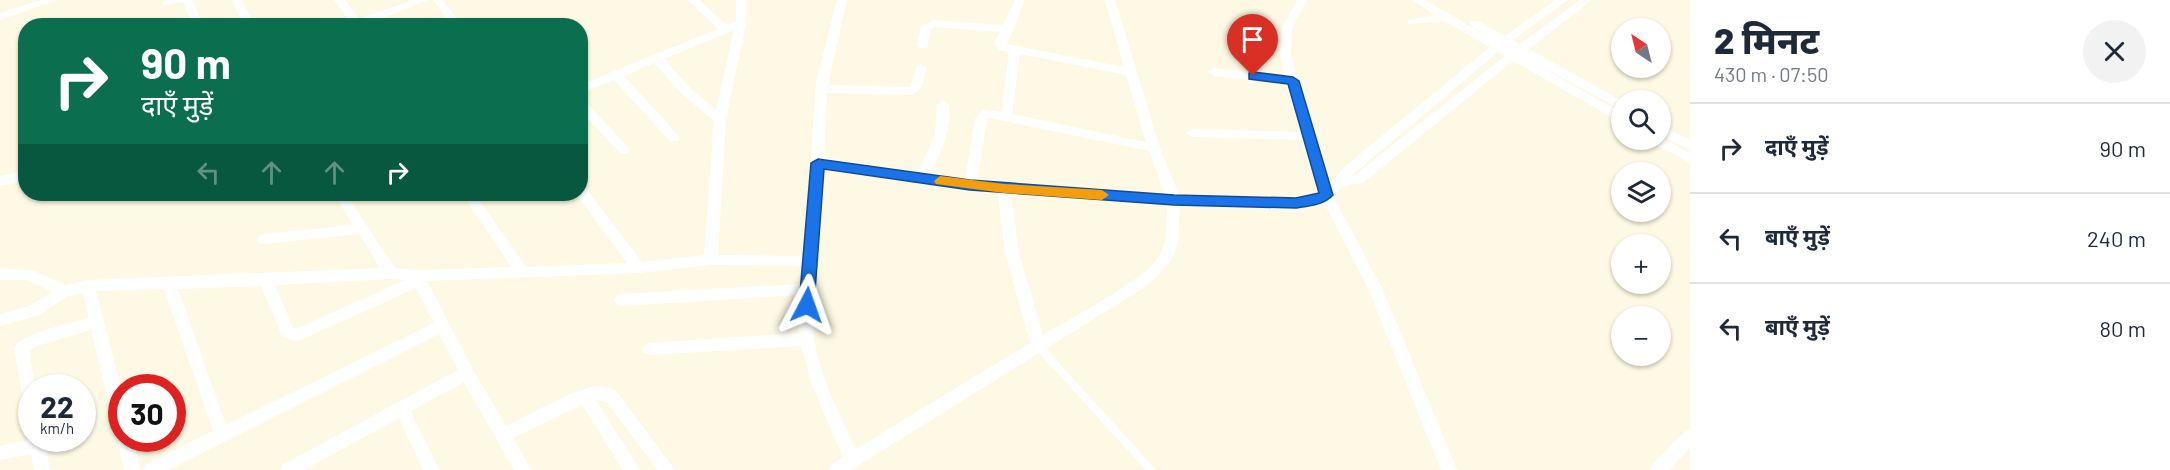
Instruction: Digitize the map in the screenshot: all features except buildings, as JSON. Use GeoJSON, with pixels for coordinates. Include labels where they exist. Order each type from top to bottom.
{"type":"FeatureCollection","features":[{"type":"Feature","properties":{"kind":"street"},"geometry":{"type":"LineString","coordinates":[[0,17],[52,0]]}},
{"type":"Feature","properties":{"kind":"street"},"geometry":{"type":"LineString","coordinates":[[166,4],[179,0]]}},
{"type":"Feature","properties":{"kind":"street"},"geometry":{"type":"LineString","coordinates":[[187,0],[195,18]]}},
{"type":"Feature","properties":{"kind":"street"},"geometry":{"type":"LineString","coordinates":[[237,0],[246,18]]}},
{"type":"Feature","properties":{"kind":"street"},"geometry":{"type":"LineString","coordinates":[[339,0],[353,18]]}},
{"type":"Feature","properties":{"kind":"street"},"geometry":{"type":"LineString","coordinates":[[374,18],[423,0]]}},
{"type":"Feature","properties":{"kind":"street"},"geometry":{"type":"LineString","coordinates":[[438,0],[451,18]]}},
{"type":"Feature","properties":{"kind":"street"},"geometry":{"type":"LineString","coordinates":[[693,0],[725,30]]}},
{"type":"Feature","properties":{"kind":"street"},"geometry":{"type":"LineString","coordinates":[[711,260],[720,120],[741,23],[741,0]]}},
{"type":"Feature","properties":{"kind":"street"},"geometry":{"type":"LineString","coordinates":[[842,0],[822,89],[811,261],[806,289],[807,339],[824,395],[853,460]]}},
{"type":"Feature","properties":{"kind":"street"},"geometry":{"type":"LineString","coordinates":[[1020,0],[1001,45],[1015,50],[1131,72]]}},
{"type":"Feature","properties":{"kind":"street"},"geometry":{"type":"LineString","coordinates":[[837,470],[1143,281],[1164,261],[1171,243],[1174,200],[1154,148],[1110,0]]}},
{"type":"Feature","properties":{"kind":"street"},"geometry":{"type":"LineString","coordinates":[[1302,0],[1301,7],[1288,24],[1287,57],[1326,195],[1379,297],[1449,470]]}},
{"type":"Feature","properties":{"kind":"street"},"geometry":{"type":"LineString","coordinates":[[1417,0],[1446,17],[1502,43]]}},
{"type":"Feature","properties":{"kind":"street"},"geometry":{"type":"LineString","coordinates":[[1433,0],[1611,112]]}},
{"type":"Feature","properties":{"kind":"street"},"geometry":{"type":"LineString","coordinates":[[1342,183],[1348,170],[1502,43],[1563,0]]}},
{"type":"Feature","properties":{"kind":"street"},"geometry":{"type":"LineString","coordinates":[[818,163],[1004,189],[1174,200],[1296,203],[1312,201],[1326,195],[1342,183],[1359,179],[1517,52],[1587,0]]}},
{"type":"Feature","properties":{"kind":"street"},"geometry":{"type":"LineString","coordinates":[[1412,22],[1446,17]]}},
{"type":"Feature","properties":{"kind":"street"},"geometry":{"type":"LineString","coordinates":[[588,87],[741,23]]}},
{"type":"Feature","properties":{"kind":"street"},"geometry":{"type":"LineString","coordinates":[[922,45],[926,27],[933,23],[1007,29]]}},
{"type":"Feature","properties":{"kind":"street"},"geometry":{"type":"LineString","coordinates":[[1006,116],[1015,50]]}},
{"type":"Feature","properties":{"kind":"street"},"geometry":{"type":"LineString","coordinates":[[1517,52],[1611,100]]}},
{"type":"Feature","properties":{"kind":"street"},"geometry":{"type":"LineString","coordinates":[[656,58],[687,92],[720,120]]}},
{"type":"Feature","properties":{"kind":"street"},"geometry":{"type":"LineString","coordinates":[[822,89],[912,92],[921,68]]}},
{"type":"Feature","properties":{"kind":"street"},"geometry":{"type":"LineString","coordinates":[[1214,72],[1293,81]]}},
{"type":"Feature","properties":{"kind":"street"},"geometry":{"type":"LineString","coordinates":[[616,75],[674,138]]}},
{"type":"Feature","properties":{"kind":"street"},"geometry":{"type":"LineString","coordinates":[[922,178],[943,133],[945,122],[943,105]]}},
{"type":"Feature","properties":{"kind":"street"},"geometry":{"type":"LineString","coordinates":[[588,112],[624,150]]}},
{"type":"Feature","properties":{"kind":"street"},"geometry":{"type":"LineString","coordinates":[[970,185],[981,118],[987,113],[1154,148]]}},
{"type":"Feature","properties":{"kind":"street"},"geometry":{"type":"LineString","coordinates":[[1192,133],[1309,136]]}},
{"type":"Feature","properties":{"kind":"street"},"geometry":{"type":"LineString","coordinates":[[1671,135],[1690,146]]}},
{"type":"Feature","properties":{"kind":"street"},"geometry":{"type":"LineString","coordinates":[[1671,148],[1690,159]]}},
{"type":"Feature","properties":{"kind":"street"},"geometry":{"type":"LineString","coordinates":[[0,181],[18,178]]}},
{"type":"Feature","properties":{"kind":"street"},"geometry":{"type":"LineString","coordinates":[[1004,189],[1012,253],[1039,347]]}},
{"type":"Feature","properties":{"kind":"street"},"geometry":{"type":"LineString","coordinates":[[344,201],[391,273]]}},
{"type":"Feature","properties":{"kind":"street"},"geometry":{"type":"LineString","coordinates":[[473,201],[521,271]]}},
{"type":"Feature","properties":{"kind":"street"},"geometry":{"type":"LineString","coordinates":[[588,201],[639,268]]}},
{"type":"Feature","properties":{"kind":"street"},"geometry":{"type":"LineString","coordinates":[[264,239],[361,229]]}},
{"type":"Feature","properties":{"kind":"street"},"geometry":{"type":"LineString","coordinates":[[0,320],[41,309],[64,291],[88,286],[391,273],[418,278],[521,271],[639,268],[711,260],[811,261]]}},
{"type":"Feature","properties":{"kind":"street"},"geometry":{"type":"LineString","coordinates":[[0,274],[22,274],[42,278],[64,291]]}},
{"type":"Feature","properties":{"kind":"street"},"geometry":{"type":"LineString","coordinates":[[266,280],[287,332],[296,336],[418,278]]}},
{"type":"Feature","properties":{"kind":"street"},"geometry":{"type":"LineString","coordinates":[[418,278],[467,373],[523,470]]}},
{"type":"Feature","properties":{"kind":"street"},"geometry":{"type":"LineString","coordinates":[[170,284],[222,435]]}},
{"type":"Feature","properties":{"kind":"street"},"geometry":{"type":"LineString","coordinates":[[88,286],[110,374]]}},
{"type":"Feature","properties":{"kind":"street"},"geometry":{"type":"LineString","coordinates":[[621,300],[806,289]]}},
{"type":"Feature","properties":{"kind":"street"},"geometry":{"type":"LineString","coordinates":[[25,374],[21,348],[33,341],[97,322]]}},
{"type":"Feature","properties":{"kind":"street"},"geometry":{"type":"LineString","coordinates":[[151,470],[442,326]]}},
{"type":"Feature","properties":{"kind":"street"},"geometry":{"type":"LineString","coordinates":[[649,349],[807,339]]}},
{"type":"Feature","properties":{"kind":"street"},"geometry":{"type":"LineString","coordinates":[[288,470],[467,373]]}},
{"type":"Feature","properties":{"kind":"street"},"geometry":{"type":"LineString","coordinates":[[503,435],[585,396],[599,392],[612,397],[667,470]]}},
{"type":"Feature","properties":{"kind":"street"},"geometry":{"type":"LineString","coordinates":[[585,396],[632,470]]}},
{"type":"Feature","properties":{"kind":"street"},"geometry":{"type":"LineString","coordinates":[[402,408],[431,470]]}},
{"type":"Feature","properties":{"kind":"street"},"geometry":{"type":"LineString","coordinates":[[1661,469],[1690,437]]}},
{"type":"Feature","properties":{"kind":"street"},"geometry":{"type":"LineString","coordinates":[[0,453],[18,448]]}},
{"type":"Feature","properties":{"kind":"street"},"geometry":{"type":"LineString","coordinates":[[38,452],[42,470]]}},
{"type":"Feature","properties":{"kind":"street"},"geometry":{"type":"LineString","coordinates":[[128,452],[132,470]]}},
{"type":"Feature","properties":{"kind":"lane"},"geometry":{"type":"LineString","coordinates":[[1039,347],[1151,470]]}},
{"type":"Feature","properties":{"kind":"slow traffic"},"geometry":{"type":"LineString","coordinates":[[940,181],[1004,189],[1102,195]]}},
{"type":"Feature","properties":{"kind":"route"},"geometry":{"type":"LineString","coordinates":[[807,305],[806,289],[811,261],[818,163],[1004,189],[1174,200],[1296,203],[1312,201],[1326,195],[1293,81],[1253,76]]}}]}
